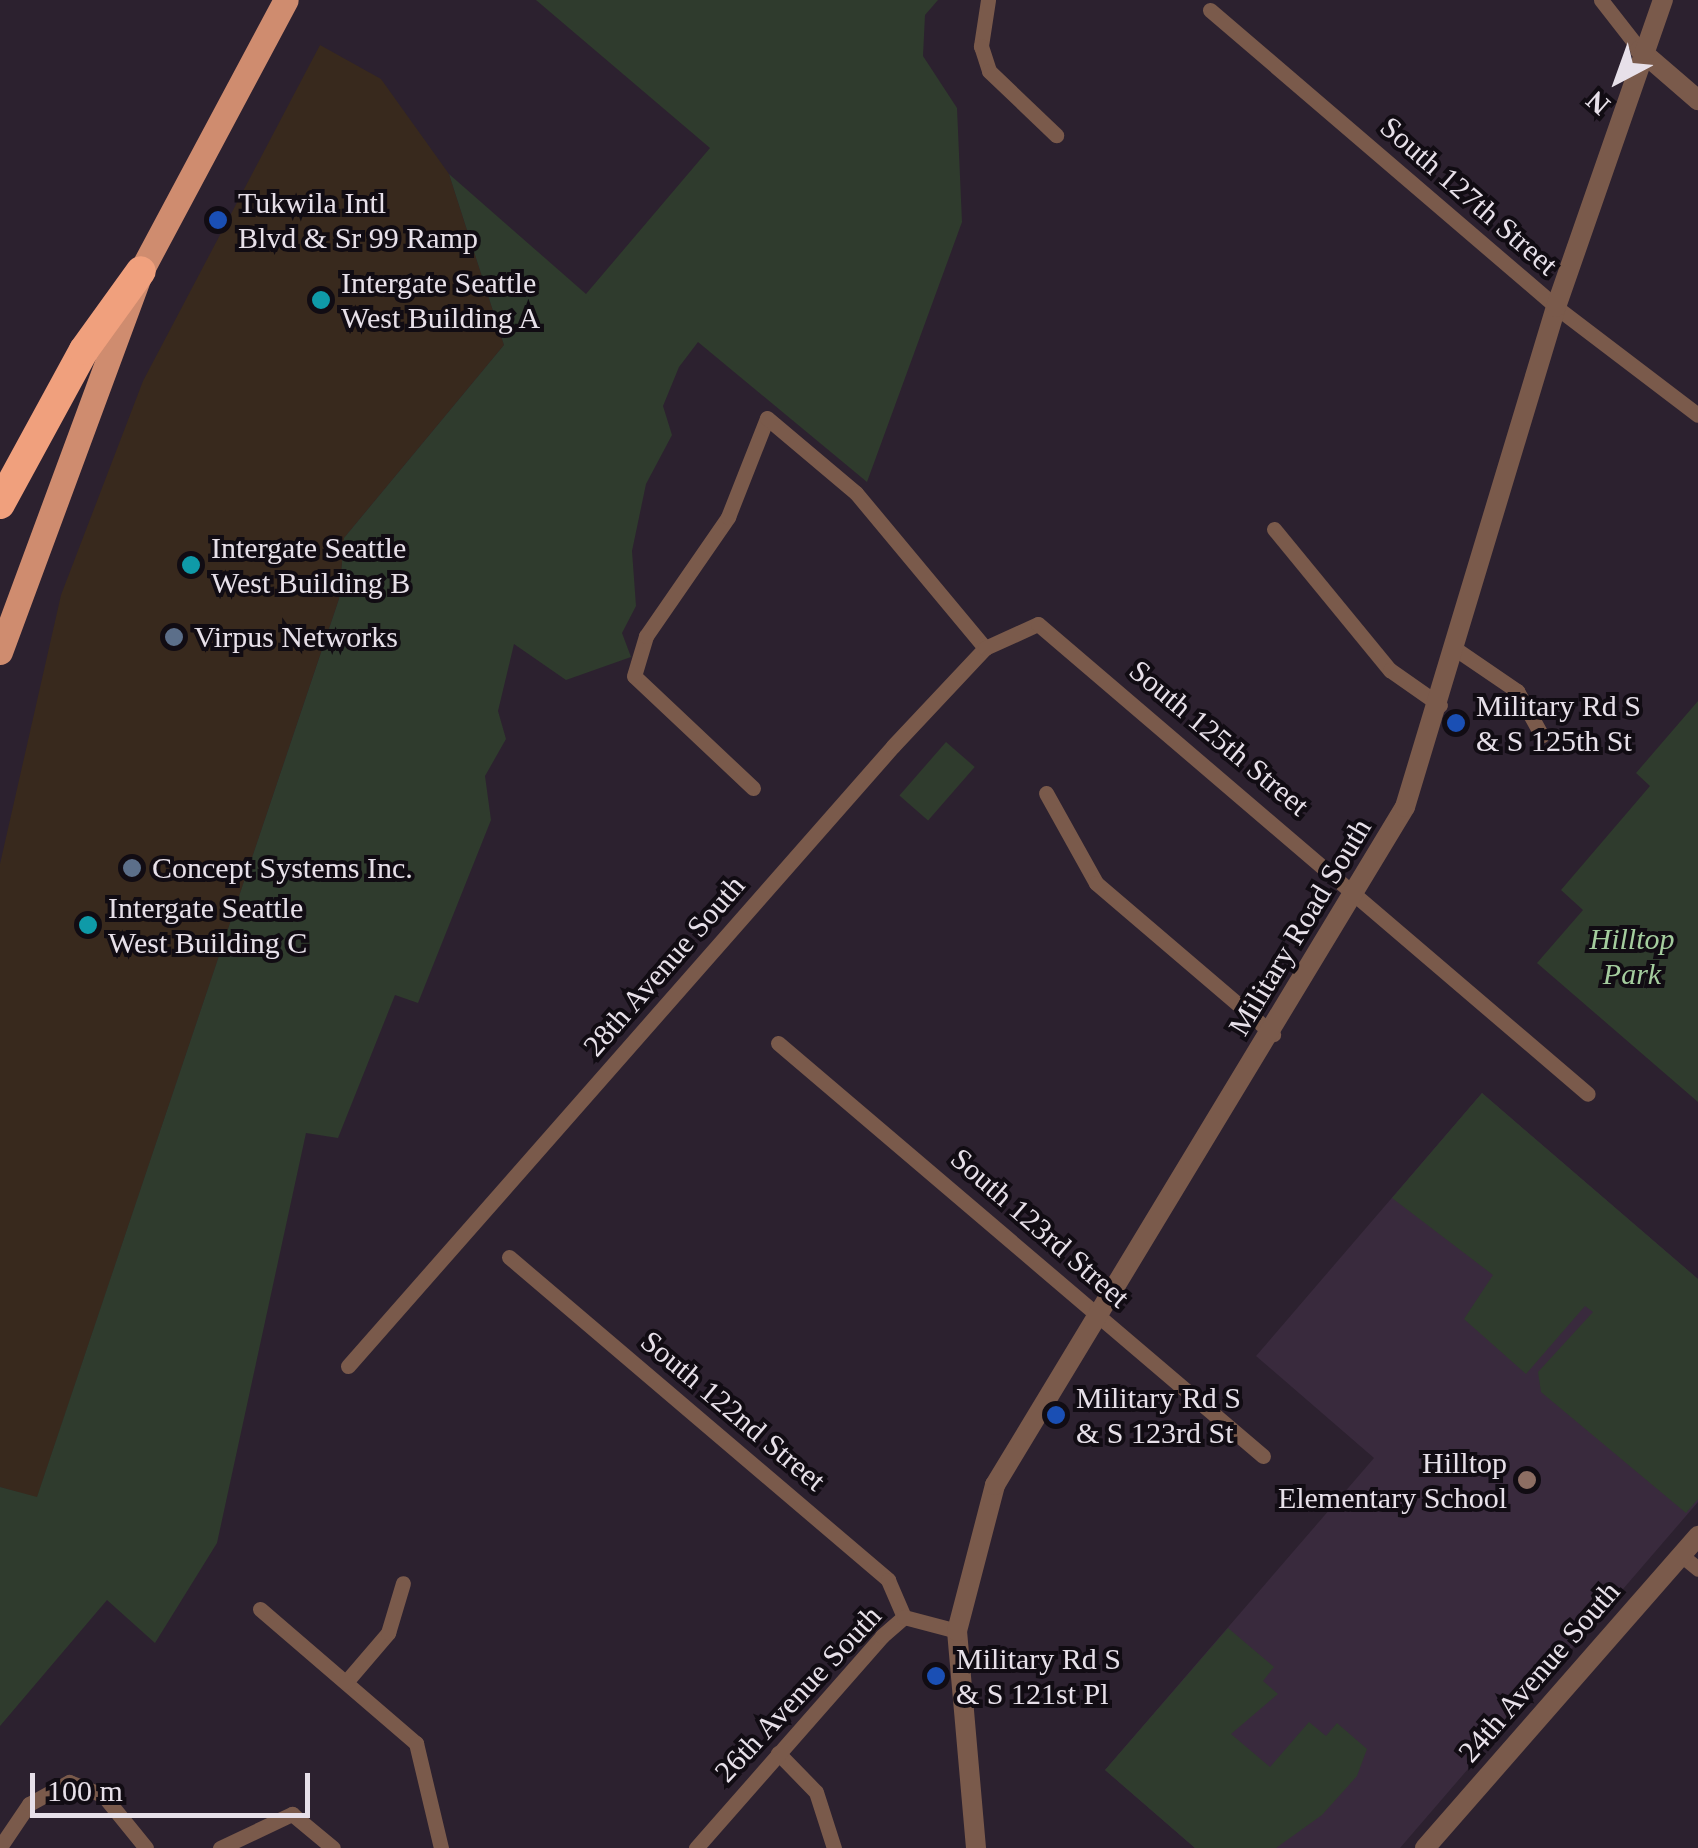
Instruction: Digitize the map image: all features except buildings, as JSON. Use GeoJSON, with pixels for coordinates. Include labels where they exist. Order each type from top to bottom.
{"type":"FeatureCollection","features":[{"type":"Feature","properties":{"kind":"highway"},"geometry":{"type":"LineString","coordinates":[[0,504],[84,350],[141,271]]}},
{"type":"Feature","properties":{"kind":"main road"},"geometry":{"type":"LineString","coordinates":[[0,652],[141,271],[286,0]]}},
{"type":"Feature","properties":{"kind":"street"},"geometry":{"type":"LineString","coordinates":[[988,0],[981,46],[989,71],[1056,134]]}},
{"type":"Feature","properties":{"kind":"street"},"geometry":{"type":"LineString","coordinates":[[1601,0],[1640,50],[1698,100]]}},
{"type":"Feature","properties":{"kind":"street","name":"Military Road South"},"geometry":{"type":"LineString","coordinates":[[976,1848],[957,1631],[995,1485],[1361,892],[1405,807],[1457,650],[1556,307],[1640,50],[1662,0]]}},
{"type":"Feature","properties":{"kind":"street","name":"South 127th Street"},"geometry":{"type":"LineString","coordinates":[[1210,10],[1556,307],[1698,414]]}},
{"type":"Feature","properties":{"kind":"street"},"geometry":{"type":"LineString","coordinates":[[753,788],[634,676],[646,636],[728,517],[767,418],[856,493],[986,648]]}},
{"type":"Feature","properties":{"kind":"street"},"geometry":{"type":"LineString","coordinates":[[1274,529],[1390,670],[1440,705]]}},
{"type":"Feature","properties":{"kind":"street","name":"28th Avenue South"},"geometry":{"type":"LineString","coordinates":[[348,1366],[986,648],[1038,624]]}},
{"type":"Feature","properties":{"kind":"street","name":"South 125th Street"},"geometry":{"type":"LineString","coordinates":[[1038,624],[1361,892],[1588,1094]]}},
{"type":"Feature","properties":{"kind":"street"},"geometry":{"type":"LineString","coordinates":[[1457,650],[1517,691],[1542,736]]}},
{"type":"Feature","properties":{"kind":"street"},"geometry":{"type":"LineString","coordinates":[[1046,793],[1096,883],[1273,1034]]}},
{"type":"Feature","properties":{"kind":"street","name":"South 123rd Street"},"geometry":{"type":"LineString","coordinates":[[778,1044],[1263,1456]]}},
{"type":"Feature","properties":{"kind":"street","name":"South 122nd Street"},"geometry":{"type":"LineString","coordinates":[[509,1257],[888,1580],[904,1618]]}},
{"type":"Feature","properties":{"kind":"street","name":"24th Avenue South"},"geometry":{"type":"LineString","coordinates":[[1425,1848],[1698,1536]]}},
{"type":"Feature","properties":{"kind":"street"},"geometry":{"type":"LineString","coordinates":[[1682,1554],[1698,1569]]}},
{"type":"Feature","properties":{"kind":"street"},"geometry":{"type":"LineString","coordinates":[[346,1682],[388,1632],[403,1583]]}},
{"type":"Feature","properties":{"kind":"street"},"geometry":{"type":"LineString","coordinates":[[260,1609],[420,1751],[441,1848]]}},
{"type":"Feature","properties":{"kind":"street","name":"26th Avenue South"},"geometry":{"type":"LineString","coordinates":[[696,1848],[904,1618],[957,1631]]}},
{"type":"Feature","properties":{"kind":"street"},"geometry":{"type":"LineString","coordinates":[[778,1753],[816,1792],[834,1848]]}},
{"type":"Feature","properties":{"kind":"street"},"geometry":{"type":"LineString","coordinates":[[0,1847],[29,1804],[68,1782],[104,1795],[146,1848]]}},
{"type":"Feature","properties":{"kind":"street"},"geometry":{"type":"LineString","coordinates":[[220,1848],[292,1814],[333,1848]]}},
{"type":"Feature","properties":{"kind":"shaded area"},"geometry":{"type":"Polygon","coordinates":[[[320,45],[381,79],[449,174],[504,345],[344,538],[339,599],[37,1498],[0,1487],[0,864],[61,595],[143,381],[320,45]]]}},
{"type":"Feature","properties":{"kind":"shaded area","name":"Hilltop Elementary School"},"geometry":{"type":"Polygon","coordinates":[[[1482,1093],[1698,1279],[1698,1502],[1400,1848],[1195,1848],[1105,1770],[1374,1458],[1256,1356],[1482,1093]]]}},
{"type":"Feature","properties":{"kind":"green space"},"geometry":{"type":"Polygon","coordinates":[[[536,0],[938,0],[925,15],[923,56],[957,108],[962,222],[867,482],[698,342],[679,367],[663,406],[672,435],[646,484],[632,551],[636,606],[622,633],[631,657],[566,680],[514,644],[498,711],[506,739],[485,776],[491,820],[418,1003],[395,995],[338,1138],[306,1133],[217,1543],[155,1643],[107,1600],[0,1726],[0,1487],[37,1497],[339,599],[344,538],[504,345],[449,174],[586,294],[710,148],[536,0]]]}},
{"type":"Feature","properties":{"kind":"green space","name":"Hilltop Park"},"geometry":{"type":"Polygon","coordinates":[[[1698,701],[1698,1102],[1537,963],[1583,910],[1561,890],[1650,786],[1636,773],[1698,701]]]}},
{"type":"Feature","properties":{"kind":"green space"},"geometry":{"type":"Polygon","coordinates":[[[946,742],[975,767],[928,821],[899,796],[946,742]]]}},
{"type":"Feature","properties":{"kind":"green space"},"geometry":{"type":"Polygon","coordinates":[[[1482,1093],[1698,1279],[1698,1499],[1686,1513],[1541,1392],[1538,1372],[1593,1312],[1585,1306],[1526,1374],[1464,1319],[1493,1275],[1392,1198],[1482,1093]]]}},
{"type":"Feature","properties":{"kind":"green space"},"geometry":{"type":"Polygon","coordinates":[[[1228,1628],[1274,1667],[1263,1681],[1278,1694],[1231,1734],[1270,1767],[1309,1722],[1326,1736],[1337,1723],[1367,1749],[1357,1776],[1322,1815],[1276,1848],[1195,1848],[1105,1770],[1228,1628]]]}},
{"type":"Feature","properties":{"kind":"place","name":"Tukwila Intl Blvd & Sr 99 Ramp"},"geometry":{"type":"Point","coordinates":[218,220]}},
{"type":"Feature","properties":{"kind":"place","name":"Intergate Seattle West Building A"},"geometry":{"type":"Point","coordinates":[321,300]}},
{"type":"Feature","properties":{"kind":"place","name":"Intergate Seattle West Building B"},"geometry":{"type":"Point","coordinates":[191,565]}},
{"type":"Feature","properties":{"kind":"place","name":"Virpus Networks"},"geometry":{"type":"Point","coordinates":[174,637]}},
{"type":"Feature","properties":{"kind":"place","name":"Military Rd S & S 125th St"},"geometry":{"type":"Point","coordinates":[1456,723]}},
{"type":"Feature","properties":{"kind":"place","name":"Concept Systems Inc."},"geometry":{"type":"Point","coordinates":[132,868]}},
{"type":"Feature","properties":{"kind":"place","name":"Intergate Seattle West Building C"},"geometry":{"type":"Point","coordinates":[88,925]}},
{"type":"Feature","properties":{"kind":"place","name":"Military Rd S & S 123rd St"},"geometry":{"type":"Point","coordinates":[1056,1415]}},
{"type":"Feature","properties":{"kind":"place","name":"Hilltop Elementary School"},"geometry":{"type":"Point","coordinates":[1527,1480]}},
{"type":"Feature","properties":{"kind":"place","name":"Military Rd S & S 121st Pl"},"geometry":{"type":"Point","coordinates":[936,1676]}}]}
